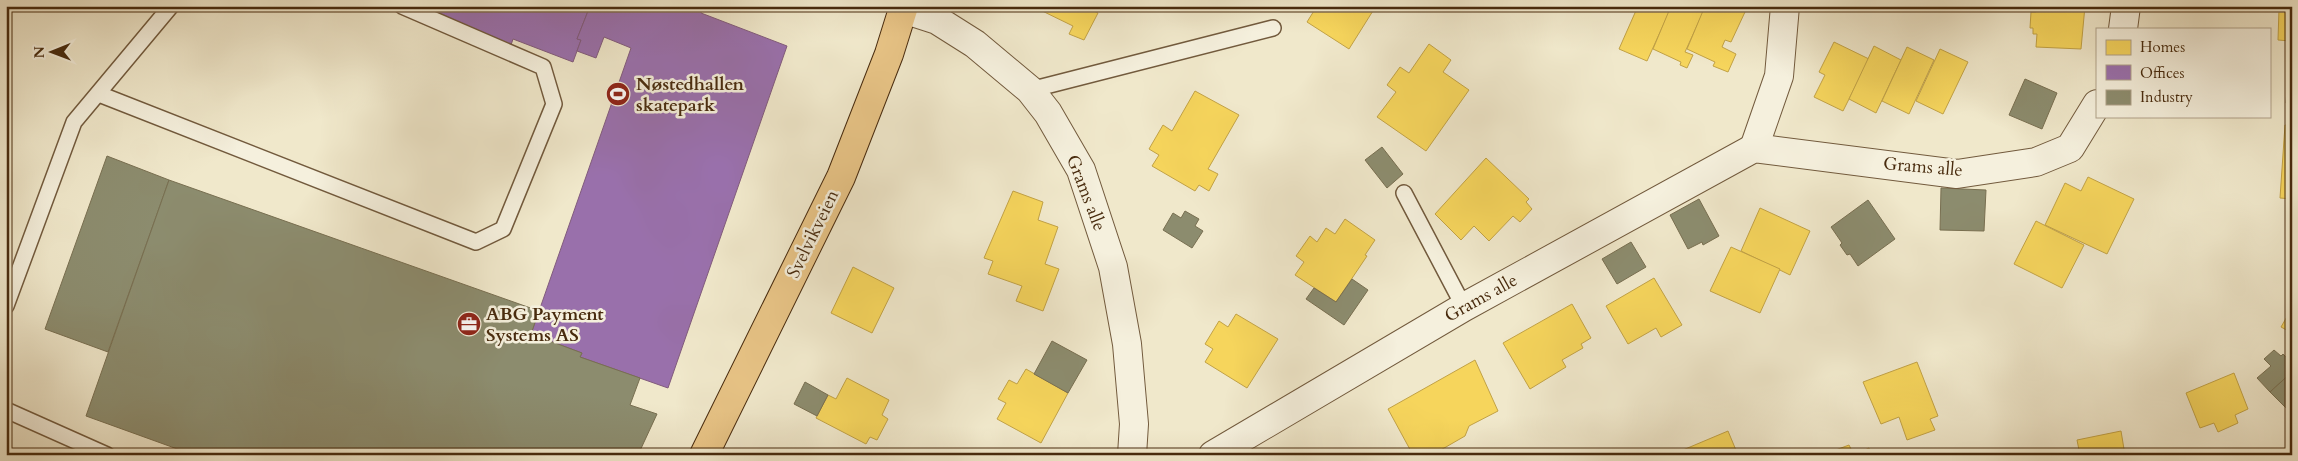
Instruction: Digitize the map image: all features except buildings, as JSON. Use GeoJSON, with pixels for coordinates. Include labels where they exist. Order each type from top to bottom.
{"type":"FeatureCollection","features":[{"type":"Feature","properties":{"kind":"main road","name":"Svelvikveien"},"geometry":{"type":"LineString","coordinates":[[704,455],[841,177],[889,54],[904,8]]}},
{"type":"Feature","properties":{"kind":"street"},"geometry":{"type":"LineString","coordinates":[[1754,148],[1779,76],[1785,6]]}},
{"type":"Feature","properties":{"kind":"street"},"geometry":{"type":"LineString","coordinates":[[2123,28],[2126,6]]}},
{"type":"Feature","properties":{"kind":"street","name":"Grams alle"},"geometry":{"type":"LineString","coordinates":[[904,8],[938,20],[975,44],[1030,90],[1048,113],[1081,170],[1113,267],[1127,344],[1134,424],[1132,455]]}},
{"type":"Feature","properties":{"kind":"street","name":"Grams alle"},"geometry":{"type":"LineString","coordinates":[[1213,455],[1464,307],[1754,148],[1957,174],[2036,162],[2070,148],[2096,106]]}},
{"type":"Feature","properties":{"kind":"lane"},"geometry":{"type":"LineString","coordinates":[[6,306],[74,122],[171,6]]}},
{"type":"Feature","properties":{"kind":"lane"},"geometry":{"type":"LineString","coordinates":[[99,94],[476,242],[503,228],[554,104],[543,67],[402,6]]}},
{"type":"Feature","properties":{"kind":"lane"},"geometry":{"type":"LineString","coordinates":[[1030,90],[1273,28]]}},
{"type":"Feature","properties":{"kind":"lane"},"geometry":{"type":"LineString","coordinates":[[1404,193],[1464,307]]}},
{"type":"Feature","properties":{"kind":"lane"},"geometry":{"type":"LineString","coordinates":[[6,410],[107,455]]}},
{"type":"Feature","properties":{"kind":"place","name":"Nøstedhallen skatepark"},"geometry":{"type":"Point","coordinates":[618,94]}},
{"type":"Feature","properties":{"kind":"place","name":"ABG Payment Systems AS"},"geometry":{"type":"Point","coordinates":[469,324]}}]}
